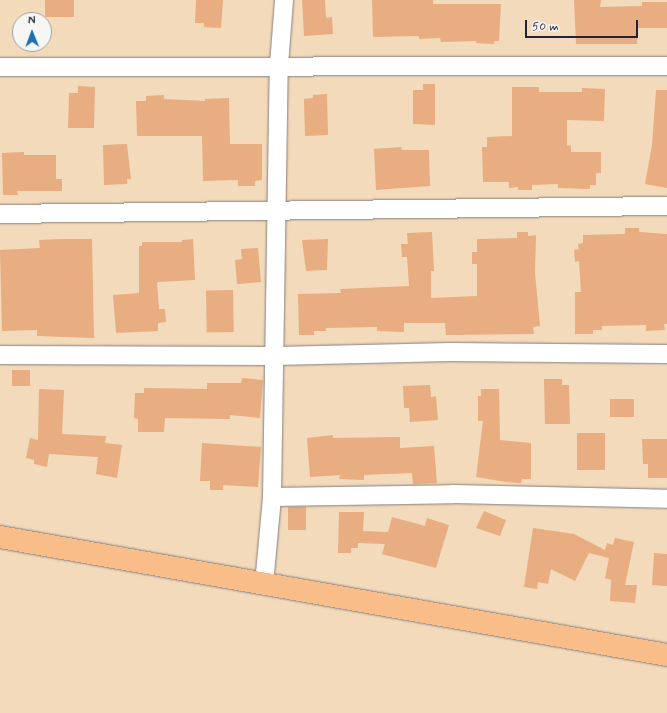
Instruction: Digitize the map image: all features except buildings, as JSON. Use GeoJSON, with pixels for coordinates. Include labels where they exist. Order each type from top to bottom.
{"type":"FeatureCollection","features":[{"type":"Feature","properties":{"kind":"main road"},"geometry":{"type":"LineString","coordinates":[[0,536],[667,655]]}},
{"type":"Feature","properties":{"kind":"street"},"geometry":{"type":"LineString","coordinates":[[264,584],[272,497],[278,212],[279,65],[284,0]]}},
{"type":"Feature","properties":{"kind":"street"},"geometry":{"type":"LineString","coordinates":[[0,67],[279,65],[667,66]]}},
{"type":"Feature","properties":{"kind":"street"},"geometry":{"type":"LineString","coordinates":[[0,214],[278,212],[667,206]]}},
{"type":"Feature","properties":{"kind":"street"},"geometry":{"type":"LineString","coordinates":[[0,355],[275,356],[451,352],[667,354]]}},
{"type":"Feature","properties":{"kind":"street"},"geometry":{"type":"LineString","coordinates":[[272,497],[453,494],[667,499]]}}]}
